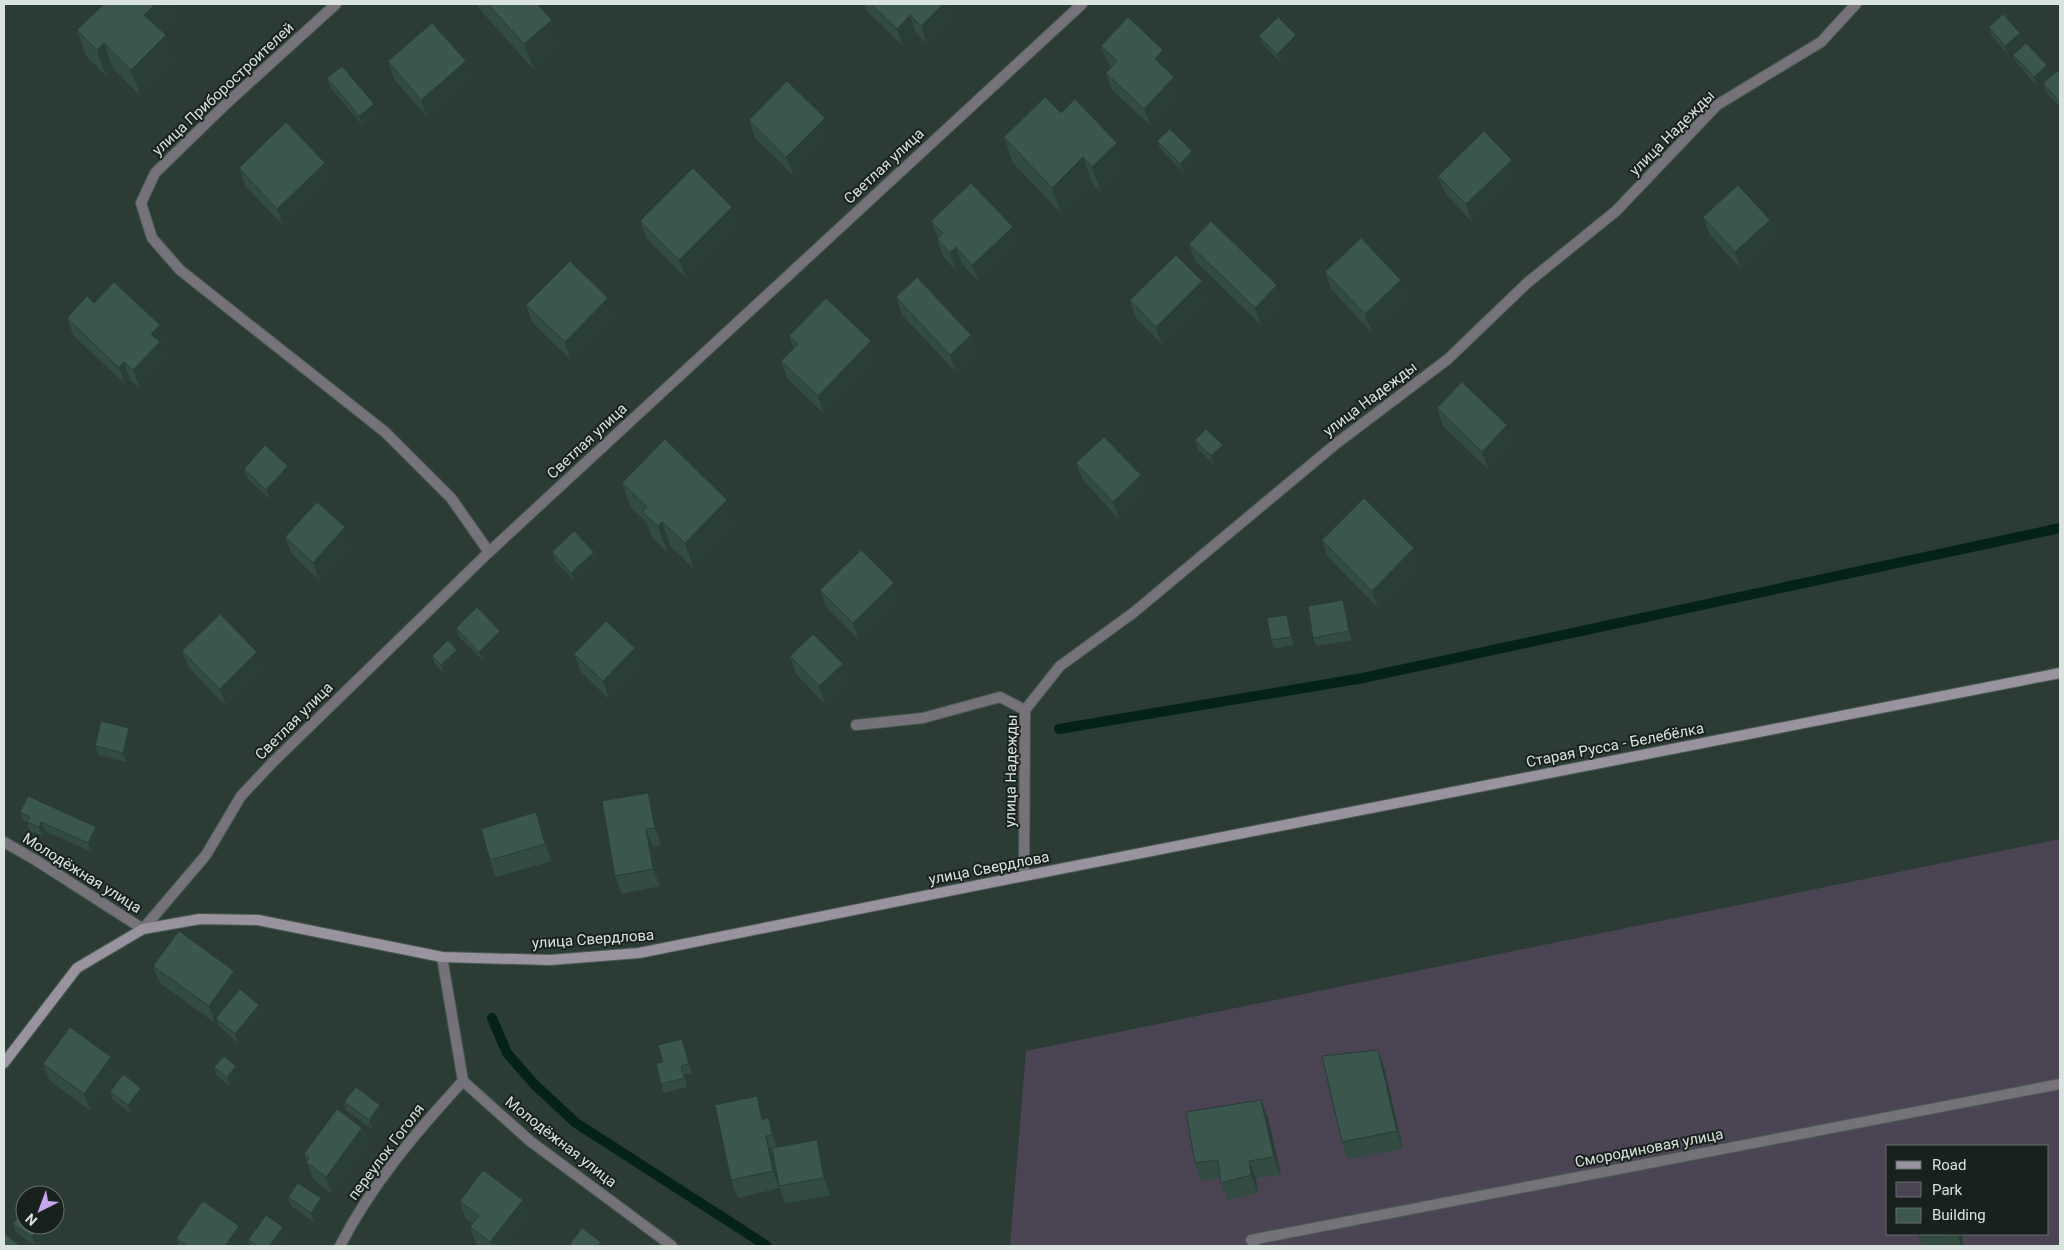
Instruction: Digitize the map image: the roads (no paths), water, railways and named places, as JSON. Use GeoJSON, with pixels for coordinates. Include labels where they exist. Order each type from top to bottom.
{"type":"FeatureCollection","features":[{"type":"Feature","properties":{"kind":"street","name":"улица Приборостроителей"},"geometry":{"type":"LineString","coordinates":[[336,4],[228,102],[155,173],[141,203],[152,238],[180,270],[385,432],[451,498],[489,552]]}},
{"type":"Feature","properties":{"kind":"street","name":"Светлая улица"},"geometry":{"type":"LineString","coordinates":[[143,929],[206,855],[241,796],[273,762],[489,552],[1082,4]]}},
{"type":"Feature","properties":{"kind":"street","name":"улица Надежды"},"geometry":{"type":"LineString","coordinates":[[1024,876],[1025,710],[1060,666],[1133,613],[1337,443],[1448,359],[1527,283],[1616,211],[1717,105],[1821,42],[1856,4]]}},
{"type":"Feature","properties":{"kind":"street","name":"Старая Русса - Белебёлка"},"geometry":{"type":"LineString","coordinates":[[1176,846],[2060,673]]}},
{"type":"Feature","properties":{"kind":"street"},"geometry":{"type":"LineString","coordinates":[[856,725],[923,718],[1000,697],[1025,710]]}},
{"type":"Feature","properties":{"kind":"street","name":"Молодёжная улица"},"geometry":{"type":"LineString","coordinates":[[4,842],[143,929]]}},
{"type":"Feature","properties":{"kind":"street","name":"улица Свердлова"},"geometry":{"type":"LineString","coordinates":[[4,1063],[77,968],[143,929],[200,919],[258,920],[442,956],[550,960],[639,953],[1176,846]]}},
{"type":"Feature","properties":{"kind":"street"},"geometry":{"type":"LineString","coordinates":[[442,956],[464,1081]]}},
{"type":"Feature","properties":{"kind":"street","name":"Молодёжная улица"},"geometry":{"type":"LineString","coordinates":[[464,1081],[530,1141],[672,1246]]}},
{"type":"Feature","properties":{"kind":"street","name":"переулок Гоголя"},"geometry":{"type":"LineString","coordinates":[[340,1246],[354,1217],[421,1126],[464,1081]]}},
{"type":"Feature","properties":{"kind":"street","name":"Смородиновая улица"},"geometry":{"type":"LineString","coordinates":[[1255,1246],[1251,1240],[2060,1084]]}},
{"type":"Feature","properties":{"kind":"waterway"},"geometry":{"type":"LineString","coordinates":[[1059,729],[1363,678],[2060,528]]}},
{"type":"Feature","properties":{"kind":"waterway"},"geometry":{"type":"LineString","coordinates":[[492,1018],[507,1053],[535,1085],[576,1123],[767,1246]]}}]}
